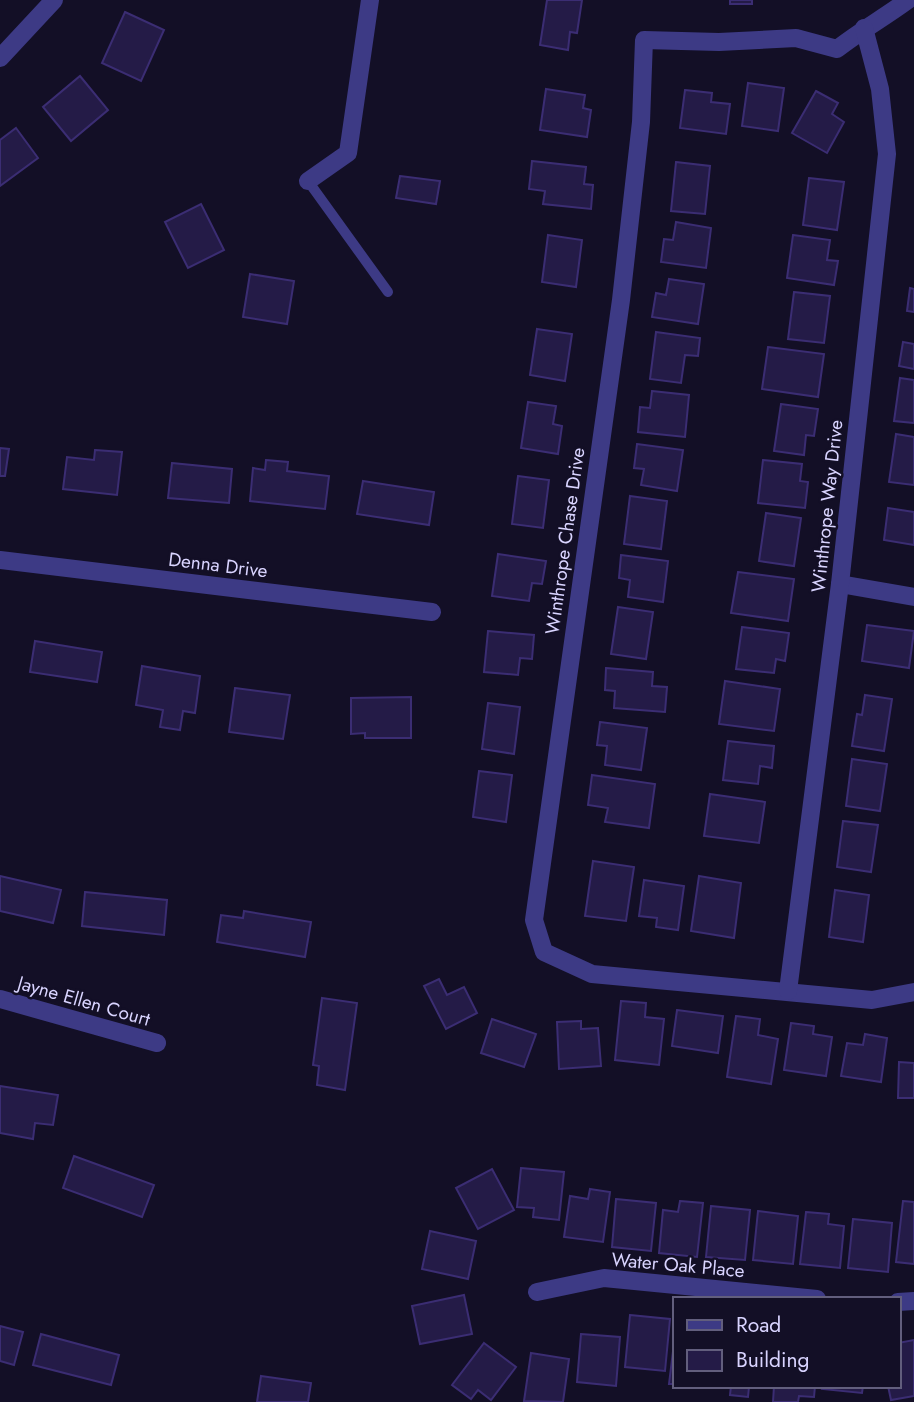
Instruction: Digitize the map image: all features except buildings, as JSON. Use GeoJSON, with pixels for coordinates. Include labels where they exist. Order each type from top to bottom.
{"type":"FeatureCollection","features":[{"type":"Feature","properties":{"kind":"street"},"geometry":{"type":"LineString","coordinates":[[0,58],[54,0]]}},
{"type":"Feature","properties":{"kind":"street"},"geometry":{"type":"LineString","coordinates":[[308,181],[348,153],[370,0]]}},
{"type":"Feature","properties":{"kind":"street","name":"Winthrope Chase Drive"},"geometry":{"type":"LineString","coordinates":[[908,0],[837,49],[796,38],[719,42],[644,40],[641,122],[621,300],[534,920],[544,952],[593,974],[788,990],[872,1000],[914,992]]}},
{"type":"Feature","properties":{"kind":"street","name":"Winthrope Way Drive"},"geometry":{"type":"LineString","coordinates":[[788,990],[840,584],[887,154],[880,89],[864,28]]}},
{"type":"Feature","properties":{"kind":"street","name":"Denna Drive"},"geometry":{"type":"LineString","coordinates":[[0,560],[432,612]]}},
{"type":"Feature","properties":{"kind":"street"},"geometry":{"type":"LineString","coordinates":[[840,584],[914,597]]}},
{"type":"Feature","properties":{"kind":"street","name":"Jayne Ellen Court"},"geometry":{"type":"LineString","coordinates":[[0,999],[157,1043]]}},
{"type":"Feature","properties":{"kind":"street","name":"Water Oak Place"},"geometry":{"type":"LineString","coordinates":[[537,1292],[604,1278],[797,1297]]}},
{"type":"Feature","properties":{"kind":"lane"},"geometry":{"type":"LineString","coordinates":[[308,181],[388,292]]}}]}
